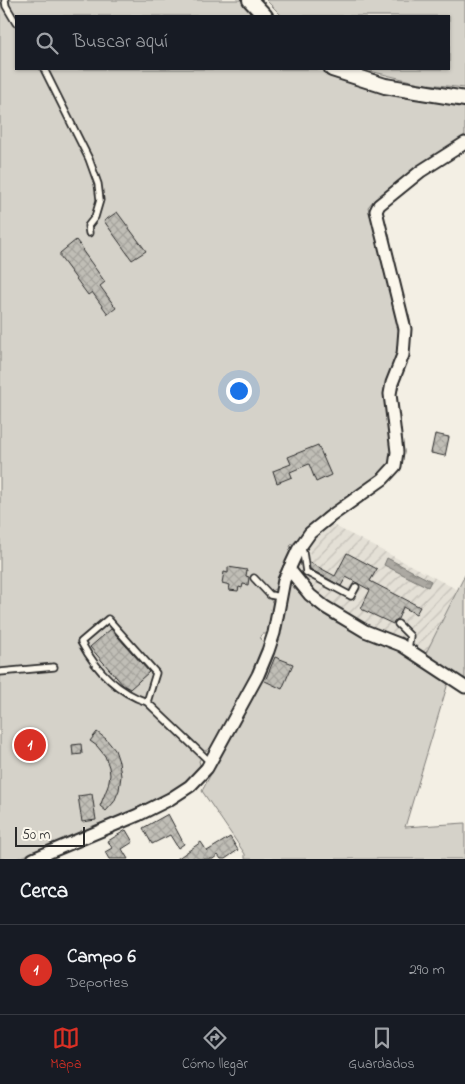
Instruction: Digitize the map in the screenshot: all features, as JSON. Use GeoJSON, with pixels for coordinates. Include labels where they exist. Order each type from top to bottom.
{"type":"FeatureCollection","features":[{"type":"Feature","properties":{"kind":"street"},"geometry":{"type":"LineString","coordinates":[[250,0],[264,15]]}},
{"type":"Feature","properties":{"kind":"street"},"geometry":{"type":"LineString","coordinates":[[335,70],[385,86],[465,99]]}},
{"type":"Feature","properties":{"kind":"street"},"geometry":{"type":"LineString","coordinates":[[33,859],[47,857],[138,816],[190,786],[207,768],[258,675],[274,632],[284,580],[298,550],[310,533],[383,479],[395,466],[397,452],[390,394],[392,383],[403,355],[405,329],[376,211],[380,205],[421,171],[465,143]]}},
{"type":"Feature","properties":{"kind":"street"},"geometry":{"type":"LineString","coordinates":[[289,569],[310,595],[321,604],[364,631],[408,649],[465,687]]}},
{"type":"Feature","properties":{"kind":"lane"},"geometry":{"type":"LineString","coordinates":[[5,0],[6,6],[15,21]]}},
{"type":"Feature","properties":{"kind":"lane"},"geometry":{"type":"LineString","coordinates":[[45,70],[90,159],[98,184],[100,200],[95,218],[88,226],[89,233]]}},
{"type":"Feature","properties":{"kind":"lane"},"geometry":{"type":"LineString","coordinates":[[298,550],[303,552],[306,572],[351,596],[356,587]]}},
{"type":"Feature","properties":{"kind":"lane"},"geometry":{"type":"LineString","coordinates":[[254,578],[270,595],[281,597]]}},
{"type":"Feature","properties":{"kind":"lane"},"geometry":{"type":"LineString","coordinates":[[147,702],[156,673],[108,619],[82,642],[90,658],[118,688],[132,697],[147,702],[210,762]]}},
{"type":"Feature","properties":{"kind":"lane"},"geometry":{"type":"LineString","coordinates":[[398,624],[410,636],[408,649]]}},
{"type":"Feature","properties":{"kind":"lane"},"geometry":{"type":"LineString","coordinates":[[0,672],[54,667]]}},
{"type":"Feature","properties":{"kind":"shaded area"},"geometry":{"type":"Polygon","coordinates":[[[0,0],[243,0],[255,15],[15,15],[15,70],[324,70],[367,87],[465,104],[465,135],[373,201],[368,207],[394,303],[400,336],[385,401],[392,452],[391,463],[388,470],[333,510],[329,509],[322,514],[323,518],[290,546],[293,552],[277,588],[271,591],[270,599],[274,605],[268,634],[262,634],[260,639],[266,644],[248,682],[211,748],[205,751],[199,761],[201,768],[187,784],[140,812],[16,859],[0,859],[0,0]]]}},
{"type":"Feature","properties":{"kind":"shaded area"},"geometry":{"type":"Polygon","coordinates":[[[266,0],[465,0],[465,88],[419,83],[366,70],[450,70],[450,15],[281,15],[266,0]]]}},
{"type":"Feature","properties":{"kind":"shaded area"},"geometry":{"type":"Polygon","coordinates":[[[331,524],[458,590],[426,653],[360,622],[316,595],[301,576],[297,567],[299,560],[309,555],[309,544],[331,524]]]}},
{"type":"Feature","properties":{"kind":"shaded area"},"geometry":{"type":"Polygon","coordinates":[[[465,575],[465,682],[426,653],[465,575]]]}},
{"type":"Feature","properties":{"kind":"shaded area"},"geometry":{"type":"Polygon","coordinates":[[[289,583],[312,606],[332,620],[389,645],[418,661],[448,683],[405,827],[465,823],[465,859],[245,859],[245,854],[202,791],[253,694],[289,583]]]}},
{"type":"Feature","properties":{"kind":"water"},"geometry":{"type":"Polygon","coordinates":[[[387,558],[431,581],[428,587],[384,565],[387,558]]]}},
{"type":"Feature","properties":{"kind":"building"},"geometry":{"type":"Polygon","coordinates":[[[117,212],[146,251],[132,260],[104,221],[117,212]]]}},
{"type":"Feature","properties":{"kind":"building"},"geometry":{"type":"Polygon","coordinates":[[[76,240],[105,282],[100,286],[116,308],[108,314],[92,292],[88,295],[60,257],[60,253],[76,240]]]}},
{"type":"Feature","properties":{"kind":"building"},"geometry":{"type":"Polygon","coordinates":[[[435,434],[449,437],[445,456],[431,453],[435,434]]]}},
{"type":"Feature","properties":{"kind":"building"},"geometry":{"type":"Polygon","coordinates":[[[318,445],[331,475],[316,482],[309,464],[290,472],[292,477],[277,483],[273,471],[291,464],[288,457],[318,445]]]}},
{"type":"Feature","properties":{"kind":"building"},"geometry":{"type":"Polygon","coordinates":[[[347,553],[377,569],[370,581],[420,607],[416,614],[403,607],[398,619],[393,624],[361,609],[370,590],[346,577],[341,586],[310,569],[309,562],[335,576],[347,553]]]}},
{"type":"Feature","properties":{"kind":"building"},"geometry":{"type":"Polygon","coordinates":[[[228,567],[247,570],[246,576],[249,577],[248,585],[243,584],[242,588],[239,587],[238,591],[229,590],[230,585],[222,583],[224,572],[228,573],[228,567]]]}},
{"type":"Feature","properties":{"kind":"building"},"geometry":{"type":"Polygon","coordinates":[[[111,629],[149,672],[130,689],[123,685],[90,647],[111,629]]]}},
{"type":"Feature","properties":{"kind":"building"},"geometry":{"type":"Polygon","coordinates":[[[275,657],[293,664],[282,689],[265,681],[275,657]]]}},
{"type":"Feature","properties":{"kind":"building"},"geometry":{"type":"Polygon","coordinates":[[[97,732],[115,750],[121,776],[119,790],[114,802],[106,811],[100,806],[110,775],[105,756],[90,741],[97,732]]]}},
{"type":"Feature","properties":{"kind":"building"},"geometry":{"type":"Polygon","coordinates":[[[81,744],[82,754],[73,755],[72,745],[81,744]]]}},
{"type":"Feature","properties":{"kind":"building"},"geometry":{"type":"Polygon","coordinates":[[[92,794],[96,820],[82,822],[78,796],[92,794]]]}},
{"type":"Feature","properties":{"kind":"building"},"geometry":{"type":"Polygon","coordinates":[[[168,814],[184,844],[178,848],[170,835],[152,844],[143,828],[168,814]]]}},
{"type":"Feature","properties":{"kind":"building"},"geometry":{"type":"Polygon","coordinates":[[[126,830],[133,842],[122,849],[128,859],[109,859],[105,852],[112,848],[108,841],[126,830]]]}},
{"type":"Feature","properties":{"kind":"building"},"geometry":{"type":"Polygon","coordinates":[[[230,837],[238,850],[225,859],[221,859],[218,855],[213,859],[177,859],[201,842],[207,851],[230,837]]]}},
{"type":"Feature","properties":{"kind":"place","name":"Campo 6"},"geometry":{"type":"Point","coordinates":[30,745]}}]}
